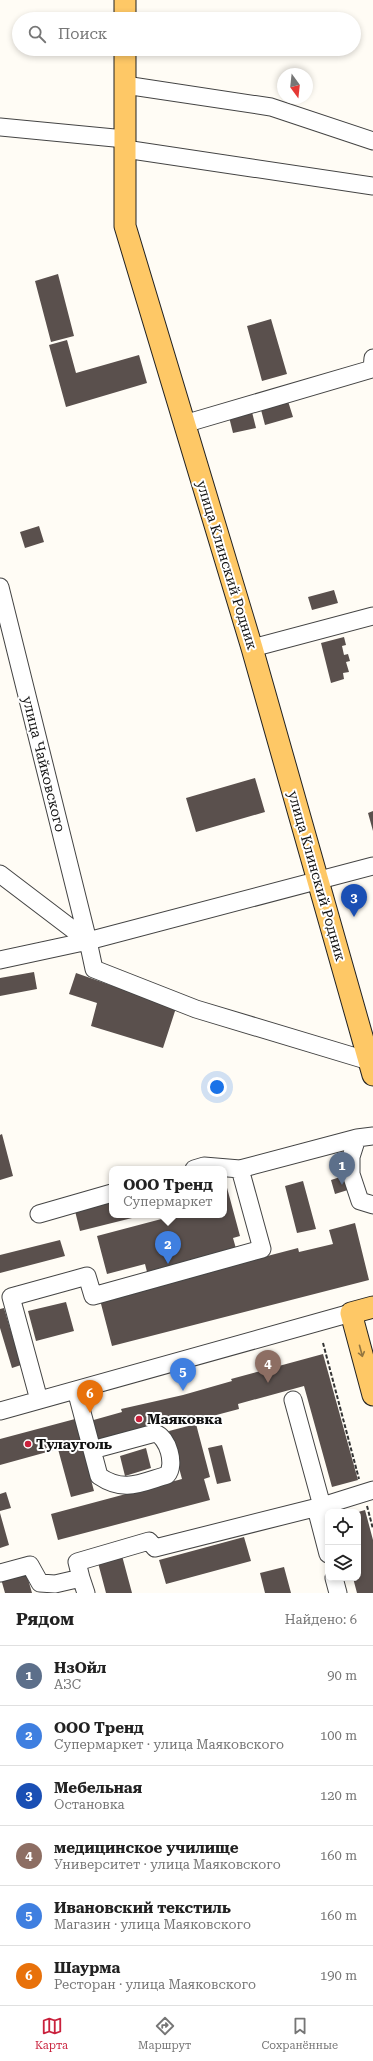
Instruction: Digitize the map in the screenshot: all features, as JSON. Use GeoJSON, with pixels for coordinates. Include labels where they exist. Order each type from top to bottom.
{"type":"FeatureCollection","features":[{"type":"Feature","properties":{"kind":"main road"},"geometry":{"type":"LineString","coordinates":[[125,0],[125,12]]}},
{"type":"Feature","properties":{"kind":"main road","name":"улица Клинский Родник"},"geometry":{"type":"LineString","coordinates":[[125,56],[125,226],[252,648],[371,1068]]}},
{"type":"Feature","properties":{"kind":"main road"},"geometry":{"type":"LineString","coordinates":[[373,1307],[351,1313],[373,1394]]}},
{"type":"Feature","properties":{"kind":"street"},"geometry":{"type":"LineString","coordinates":[[125,85],[271,107],[373,141]]}},
{"type":"Feature","properties":{"kind":"street"},"geometry":{"type":"LineString","coordinates":[[0,127],[125,144],[373,186]]}},
{"type":"Feature","properties":{"kind":"street"},"geometry":{"type":"LineString","coordinates":[[184,424],[372,370],[373,358]]}},
{"type":"Feature","properties":{"kind":"street","name":"улица Чайковского"},"geometry":{"type":"LineString","coordinates":[[0,587],[94,969],[196,1009],[371,1068]]}},
{"type":"Feature","properties":{"kind":"street"},"geometry":{"type":"LineString","coordinates":[[252,648],[373,616]]}},
{"type":"Feature","properties":{"kind":"street"},"geometry":{"type":"LineString","coordinates":[[0,960],[88,941],[373,866]]}},
{"type":"Feature","properties":{"kind":"street"},"geometry":{"type":"LineString","coordinates":[[0,874],[88,941]]}},
{"type":"Feature","properties":{"kind":"street"},"geometry":{"type":"LineString","coordinates":[[227,1168],[240,1169],[365,1137]]}},
{"type":"Feature","properties":{"kind":"street"},"geometry":{"type":"LineString","coordinates":[[365,1137],[351,1157],[351,1174],[360,1201],[373,1205]]}},
{"type":"Feature","properties":{"kind":"street"},"geometry":{"type":"LineString","coordinates":[[39,1400],[11,1297],[87,1276],[93,1296],[262,1249],[240,1169]]}},
{"type":"Feature","properties":{"kind":"street"},"geometry":{"type":"LineString","coordinates":[[39,1214],[109,1194]]}},
{"type":"Feature","properties":{"kind":"street"},"geometry":{"type":"LineString","coordinates":[[0,1411],[351,1313]]}},
{"type":"Feature","properties":{"kind":"street"},"geometry":{"type":"LineString","coordinates":[[76,1390],[92,1450],[99,1476],[109,1483],[123,1487],[167,1475],[171,1471],[172,1466],[164,1439],[155,1433],[92,1450]]}},
{"type":"Feature","properties":{"kind":"street"},"geometry":{"type":"LineString","coordinates":[[293,1400],[319,1507],[326,1545]]}},
{"type":"Feature","properties":{"kind":"street"},"geometry":{"type":"LineString","coordinates":[[0,1573],[30,1565],[41,1588],[55,1584],[83,1585],[77,1562],[149,1541],[155,1548],[319,1507],[368,1492]]}},
{"type":"Feature","properties":{"kind":"street"},"geometry":{"type":"LineString","coordinates":[[335,1581],[338,1593]]}},
{"type":"Feature","properties":{"kind":"path"},"geometry":{"type":"LineString","coordinates":[[322,1343],[368,1492],[373,1529]]}},
{"type":"Feature","properties":{"kind":"building"},"geometry":{"type":"Polygon","coordinates":[[[58,274],[74,336],[51,342],[35,281],[58,274]]]}},
{"type":"Feature","properties":{"kind":"building"},"geometry":{"type":"Polygon","coordinates":[[[271,319],[287,374],[262,381],[247,326],[271,319]]]}},
{"type":"Feature","properties":{"kind":"building"},"geometry":{"type":"Polygon","coordinates":[[[67,340],[76,373],[139,355],[147,383],[66,407],[49,345],[67,340]]]}},
{"type":"Feature","properties":{"kind":"building"},"geometry":{"type":"Polygon","coordinates":[[[287,398],[293,417],[265,425],[260,406],[287,398]]]}},
{"type":"Feature","properties":{"kind":"building"},"geometry":{"type":"Polygon","coordinates":[[[251,408],[256,428],[233,433],[228,413],[251,408]]]}},
{"type":"Feature","properties":{"kind":"building"},"geometry":{"type":"Polygon","coordinates":[[[39,526],[44,542],[25,548],[20,532],[39,526]]]}},
{"type":"Feature","properties":{"kind":"building"},"geometry":{"type":"Polygon","coordinates":[[[334,590],[338,603],[312,610],[308,597],[334,590]]]}},
{"type":"Feature","properties":{"kind":"building"},"geometry":{"type":"Polygon","coordinates":[[[344,637],[346,645],[342,646],[344,655],[348,654],[350,661],[346,662],[349,672],[343,673],[344,679],[331,683],[321,643],[344,637]]]}},
{"type":"Feature","properties":{"kind":"building"},"geometry":{"type":"Polygon","coordinates":[[[255,778],[265,812],[196,832],[186,798],[255,778]]]}},
{"type":"Feature","properties":{"kind":"building"},"geometry":{"type":"Polygon","coordinates":[[[373,811],[373,831],[368,813],[373,811]]]}},
{"type":"Feature","properties":{"kind":"building"},"geometry":{"type":"Polygon","coordinates":[[[34,972],[37,989],[0,996],[0,978],[34,972]]]}},
{"type":"Feature","properties":{"kind":"building"},"geometry":{"type":"Polygon","coordinates":[[[76,973],[176,1008],[163,1048],[91,1026],[97,1003],[69,994],[76,973]]]}},
{"type":"Feature","properties":{"kind":"building"},"geometry":{"type":"Polygon","coordinates":[[[2,1134],[13,1176],[0,1180],[0,1135],[2,1134]]]}},
{"type":"Feature","properties":{"kind":"building"},"geometry":{"type":"Polygon","coordinates":[[[346,1175],[351,1189],[335,1194],[331,1180],[346,1175]]]}},
{"type":"Feature","properties":{"kind":"building"},"geometry":{"type":"Polygon","coordinates":[[[303,1181],[316,1229],[297,1233],[285,1186],[303,1181]]]}},
{"type":"Feature","properties":{"kind":"building"},"geometry":{"type":"Polygon","coordinates":[[[227,1188],[240,1236],[233,1238],[237,1252],[148,1276],[145,1264],[107,1274],[97,1236],[165,1218],[227,1218],[227,1188]]]}},
{"type":"Feature","properties":{"kind":"building"},"geometry":{"type":"Polygon","coordinates":[[[109,1198],[109,1218],[132,1218],[80,1231],[74,1207],[109,1198]]]}},
{"type":"Feature","properties":{"kind":"building"},"geometry":{"type":"Polygon","coordinates":[[[355,1223],[369,1280],[112,1346],[100,1300],[298,1248],[299,1252],[333,1244],[329,1230],[355,1223]]]}},
{"type":"Feature","properties":{"kind":"building"},"geometry":{"type":"Polygon","coordinates":[[[60,1240],[65,1256],[0,1273],[0,1255],[60,1240]]]}},
{"type":"Feature","properties":{"kind":"building"},"geometry":{"type":"Polygon","coordinates":[[[66,1302],[74,1331],[36,1341],[28,1311],[66,1302]]]}},
{"type":"Feature","properties":{"kind":"building"},"geometry":{"type":"Polygon","coordinates":[[[4,1308],[21,1365],[12,1368],[0,1328],[0,1309],[4,1308]]]}},
{"type":"Feature","properties":{"kind":"building"},"geometry":{"type":"Polygon","coordinates":[[[323,1354],[358,1480],[332,1487],[304,1386],[238,1404],[239,1409],[190,1422],[189,1417],[96,1443],[90,1421],[122,1412],[121,1409],[183,1395],[232,1381],[231,1379],[323,1354]]]}},
{"type":"Feature","properties":{"kind":"building"},"geometry":{"type":"Polygon","coordinates":[[[75,1419],[94,1491],[71,1497],[58,1449],[0,1465],[0,1439],[75,1419]]]}},
{"type":"Feature","properties":{"kind":"building"},"geometry":{"type":"Polygon","coordinates":[[[196,1424],[210,1477],[204,1479],[210,1500],[58,1540],[51,1514],[182,1479],[169,1431],[196,1424]]]}},
{"type":"Feature","properties":{"kind":"building"},"geometry":{"type":"Polygon","coordinates":[[[222,1445],[231,1481],[217,1484],[208,1448],[222,1445]]]}},
{"type":"Feature","properties":{"kind":"building"},"geometry":{"type":"Polygon","coordinates":[[[146,1448],[151,1468],[125,1476],[120,1456],[146,1448]]]}},
{"type":"Feature","properties":{"kind":"building"},"geometry":{"type":"Polygon","coordinates":[[[6,1492],[11,1508],[0,1511],[0,1494],[6,1492]]]}},
{"type":"Feature","properties":{"kind":"building"},"geometry":{"type":"Polygon","coordinates":[[[365,1510],[373,1540],[373,1593],[357,1593],[354,1581],[361,1581],[361,1511],[365,1510]]]}},
{"type":"Feature","properties":{"kind":"building"},"geometry":{"type":"Polygon","coordinates":[[[0,1513],[9,1545],[0,1548],[0,1513]]]}},
{"type":"Feature","properties":{"kind":"building"},"geometry":{"type":"Polygon","coordinates":[[[244,1537],[251,1561],[166,1584],[159,1560],[244,1537]]]}},
{"type":"Feature","properties":{"kind":"building"},"geometry":{"type":"Polygon","coordinates":[[[121,1552],[132,1593],[106,1593],[97,1559],[121,1552]]]}},
{"type":"Feature","properties":{"kind":"building"},"geometry":{"type":"Polygon","coordinates":[[[284,1567],[291,1593],[265,1593],[260,1573],[284,1567]]]}},
{"type":"Feature","properties":{"kind":"building"},"geometry":{"type":"Polygon","coordinates":[[[26,1572],[32,1593],[5,1593],[1,1579],[26,1572]]]}},
{"type":"Feature","properties":{"kind":"place","name":"Мебельная"},"geometry":{"type":"Point","coordinates":[354,917]}},
{"type":"Feature","properties":{"kind":"place","name":"НзОйл"},"geometry":{"type":"Point","coordinates":[342,1185]}},
{"type":"Feature","properties":{"kind":"place","name":"ООО Тренд"},"geometry":{"type":"Point","coordinates":[168,1264]}},
{"type":"Feature","properties":{"kind":"place","name":"медицинское училище"},"geometry":{"type":"Point","coordinates":[268,1383]}},
{"type":"Feature","properties":{"kind":"place","name":"Ивановский текстиль"},"geometry":{"type":"Point","coordinates":[183,1391]}},
{"type":"Feature","properties":{"kind":"place","name":"Шаурма"},"geometry":{"type":"Point","coordinates":[90,1413]}},
{"type":"Feature","properties":{"kind":"place","name":"Маяковка"},"geometry":{"type":"Point","coordinates":[139,1419]}},
{"type":"Feature","properties":{"kind":"place","name":"Тулауголь"},"geometry":{"type":"Point","coordinates":[28,1444]}}]}
